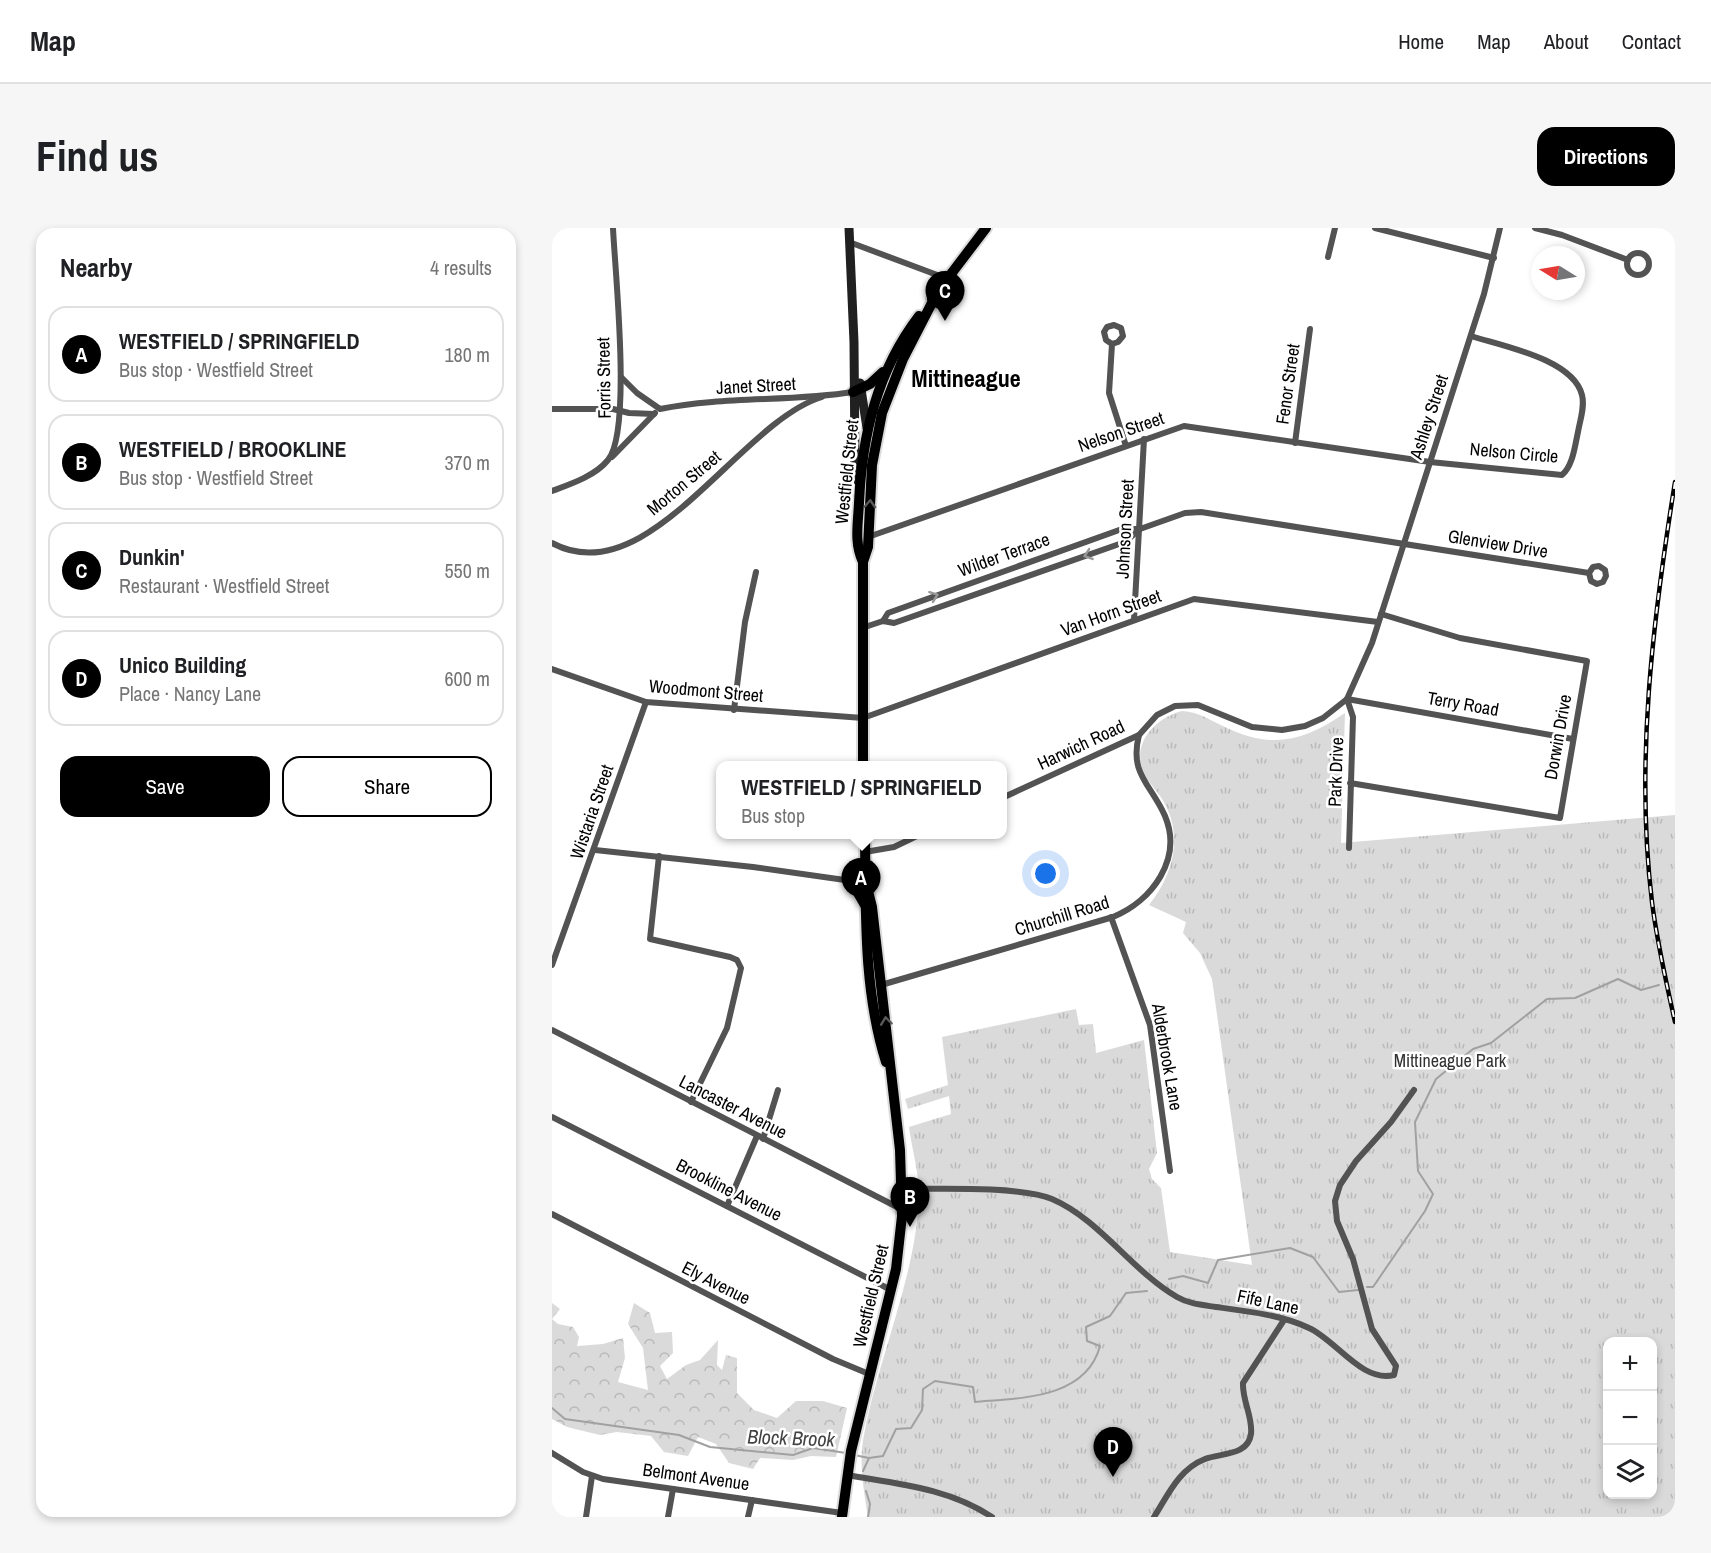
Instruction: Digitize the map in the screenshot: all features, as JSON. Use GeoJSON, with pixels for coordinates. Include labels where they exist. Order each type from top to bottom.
{"type":"FeatureCollection","features":[{"type":"Feature","properties":{"kind":"main road"},"geometry":{"type":"LineString","coordinates":[[849,228],[857,390],[855,465],[860,486]]}},
{"type":"Feature","properties":{"kind":"main road","name":"Westfield Street"},"geometry":{"type":"LineString","coordinates":[[864,562],[857,547],[860,486],[867,428],[889,365],[911,326],[986,228]]}},
{"type":"Feature","properties":{"kind":"main road","name":"Westfield Street"},"geometry":{"type":"LineString","coordinates":[[864,761],[862,628],[864,562],[868,537],[873,458],[882,413],[903,359],[936,295]]}},
{"type":"Feature","properties":{"kind":"main road"},"geometry":{"type":"LineString","coordinates":[[857,390],[875,380],[889,365]]}},
{"type":"Feature","properties":{"kind":"main road"},"geometry":{"type":"LineString","coordinates":[[857,390],[867,428]]}},
{"type":"Feature","properties":{"kind":"main road","name":"Westfield Street"},"geometry":{"type":"LineString","coordinates":[[842,1515],[851,1454],[899,1252],[902,1209],[891,1079],[878,1036],[877,986],[866,883],[865,839]]}},
{"type":"Feature","properties":{"kind":"street","name":"Forris Street"},"geometry":{"type":"LineString","coordinates":[[609,459],[618,436],[621,410],[613,228]]}},
{"type":"Feature","properties":{"kind":"street"},"geometry":{"type":"LineString","coordinates":[[1329,257],[1335,228]]}},
{"type":"Feature","properties":{"kind":"street"},"geometry":{"type":"LineString","coordinates":[[1375,228],[1494,258]]}},
{"type":"Feature","properties":{"kind":"street"},"geometry":{"type":"LineString","coordinates":[[1407,236],[1408,228]]}},
{"type":"Feature","properties":{"kind":"street","name":"Ashley Street"},"geometry":{"type":"LineString","coordinates":[[1381,614],[1471,336],[1494,258],[1500,228]]}},
{"type":"Feature","properties":{"kind":"street"},"geometry":{"type":"LineString","coordinates":[[1534,228],[1562,235],[1628,260]]}},
{"type":"Feature","properties":{"kind":"street"},"geometry":{"type":"LineString","coordinates":[[849,242],[948,279]]}},
{"type":"Feature","properties":{"kind":"street","name":"Fenor Street"},"geometry":{"type":"LineString","coordinates":[[1295,443],[1310,329]]}},
{"type":"Feature","properties":{"kind":"street","name":"Nelson Circle"},"geometry":{"type":"LineString","coordinates":[[1430,462],[1558,476],[1565,473],[1570,461],[1583,404],[1575,381],[1550,363],[1471,336]]}},
{"type":"Feature","properties":{"kind":"street"},"geometry":{"type":"LineString","coordinates":[[1112,344],[1109,393],[1126,446]]}},
{"type":"Feature","properties":{"kind":"street"},"geometry":{"type":"LineString","coordinates":[[552,490],[580,480],[609,459],[660,409],[637,393],[620,376]]}},
{"type":"Feature","properties":{"kind":"street","name":"Janet Street"},"geometry":{"type":"LineString","coordinates":[[660,409],[683,405],[822,397],[857,390]]}},
{"type":"Feature","properties":{"kind":"street","name":"Morton Street"},"geometry":{"type":"LineString","coordinates":[[552,543],[570,551],[592,554],[614,549],[639,537],[666,519],[793,409],[822,397]]}},
{"type":"Feature","properties":{"kind":"street"},"geometry":{"type":"LineString","coordinates":[[552,409],[621,410],[629,413],[654,414]]}},
{"type":"Feature","properties":{"kind":"street","name":"Nelson Street"},"geometry":{"type":"LineString","coordinates":[[868,537],[1184,426],[1430,462]]}},
{"type":"Feature","properties":{"kind":"street","name":"Johnson Street"},"geometry":{"type":"LineString","coordinates":[[1134,620],[1144,439]]}},
{"type":"Feature","properties":{"kind":"street","name":"Wilder Terrace"},"geometry":{"type":"LineString","coordinates":[[883,621],[888,613],[1043,557],[1122,529],[1140,529],[1185,513],[1201,512],[1403,544]]}},
{"type":"Feature","properties":{"kind":"street","name":"Wilder Terrace"},"geometry":{"type":"LineString","coordinates":[[862,628],[883,621],[894,623],[1125,542],[1140,529]]}},
{"type":"Feature","properties":{"kind":"street","name":"Glenview Drive"},"geometry":{"type":"LineString","coordinates":[[1403,544],[1589,573]]}},
{"type":"Feature","properties":{"kind":"street"},"geometry":{"type":"LineString","coordinates":[[1043,557],[1048,569]]}},
{"type":"Feature","properties":{"kind":"street"},"geometry":{"type":"LineString","coordinates":[[734,710],[745,622],[756,572]]}},
{"type":"Feature","properties":{"kind":"street"},"geometry":{"type":"LineString","coordinates":[[963,586],[967,598]]}},
{"type":"Feature","properties":{"kind":"street","name":"Van Horn Street"},"geometry":{"type":"LineString","coordinates":[[863,718],[1134,620],[1200,599],[1378,622]]}},
{"type":"Feature","properties":{"kind":"street","name":"Harwich Road"},"geometry":{"type":"LineString","coordinates":[[1007,796],[1139,735],[1157,715],[1182,704],[1205,707],[1252,727],[1282,730],[1298,728],[1323,718],[1347,699],[1367,657],[1381,614]]}},
{"type":"Feature","properties":{"kind":"street","name":"Dorwin Drive"},"geometry":{"type":"LineString","coordinates":[[1350,783],[1560,819],[1587,661],[1461,638],[1381,614]]}},
{"type":"Feature","properties":{"kind":"street","name":"Woodmont Street"},"geometry":{"type":"LineString","coordinates":[[552,669],[646,702],[863,718]]}},
{"type":"Feature","properties":{"kind":"street","name":"Terry Road"},"geometry":{"type":"LineString","coordinates":[[1347,699],[1573,739]]}},
{"type":"Feature","properties":{"kind":"street","name":"Park Drive"},"geometry":{"type":"LineString","coordinates":[[1347,699],[1353,717],[1349,848]]}},
{"type":"Feature","properties":{"kind":"street","name":"Wistaria Street"},"geometry":{"type":"LineString","coordinates":[[552,965],[646,702]]}},
{"type":"Feature","properties":{"kind":"street","name":"Churchill Road"},"geometry":{"type":"LineString","coordinates":[[877,986],[1112,917],[1128,910],[1144,898],[1160,880],[1168,860],[1167,823],[1138,768],[1136,757],[1139,735]]}},
{"type":"Feature","properties":{"kind":"street"},"geometry":{"type":"LineString","coordinates":[[865,852],[894,847],[911,839]]}},
{"type":"Feature","properties":{"kind":"street"},"geometry":{"type":"LineString","coordinates":[[595,850],[866,883]]}},
{"type":"Feature","properties":{"kind":"street"},"geometry":{"type":"LineString","coordinates":[[659,856],[650,939],[730,957],[740,964],[739,982],[727,1028],[691,1102]]}},
{"type":"Feature","properties":{"kind":"street","name":"Alderbrook Lane"},"geometry":{"type":"LineString","coordinates":[[1112,917],[1150,1025],[1170,1171]]}},
{"type":"Feature","properties":{"kind":"street","name":"Lancaster Avenue"},"geometry":{"type":"LineString","coordinates":[[552,1030],[902,1209]]}},
{"type":"Feature","properties":{"kind":"street"},"geometry":{"type":"LineString","coordinates":[[727,1206],[760,1138],[778,1090]]}},
{"type":"Feature","properties":{"kind":"street","name":"Fife Lane"},"geometry":{"type":"LineString","coordinates":[[902,1189],[1024,1193],[1051,1199],[1081,1219],[1149,1278],[1179,1299],[1297,1323],[1325,1336],[1375,1374],[1385,1377],[1395,1372],[1395,1361],[1372,1329],[1353,1259],[1337,1221],[1335,1201],[1340,1185],[1356,1161],[1391,1122],[1414,1090]]}},
{"type":"Feature","properties":{"kind":"street","name":"Brookline Avenue"},"geometry":{"type":"LineString","coordinates":[[552,1117],[891,1290]]}},
{"type":"Feature","properties":{"kind":"street","name":"Ely Avenue"},"geometry":{"type":"LineString","coordinates":[[552,1214],[823,1354],[869,1374]]}},
{"type":"Feature","properties":{"kind":"street"},"geometry":{"type":"LineString","coordinates":[[1154,1517],[1182,1473],[1206,1458],[1240,1450],[1249,1441],[1251,1426],[1243,1383],[1284,1320]]}},
{"type":"Feature","properties":{"kind":"street","name":"Belmont Avenue"},"geometry":{"type":"LineString","coordinates":[[552,1453],[592,1476],[842,1515]]}},
{"type":"Feature","properties":{"kind":"street"},"geometry":{"type":"LineString","coordinates":[[847,1475],[948,1494],[974,1505],[992,1517]]}},
{"type":"Feature","properties":{"kind":"street"},"geometry":{"type":"LineString","coordinates":[[586,1517],[592,1476]]}},
{"type":"Feature","properties":{"kind":"street"},"geometry":{"type":"LineString","coordinates":[[668,1517],[673,1489]]}},
{"type":"Feature","properties":{"kind":"street"},"geometry":{"type":"LineString","coordinates":[[748,1517],[752,1500]]}},
{"type":"Feature","properties":{"kind":"green space","name":"Mittineague Park"},"geometry":{"type":"Polygon","coordinates":[[[1182,711],[1194,713],[1242,734],[1273,740],[1301,736],[1330,723],[1345,713],[1341,843],[1675,815],[1675,1517],[868,1517],[862,1469],[863,1440],[877,1380],[911,1260],[916,1229],[919,1190],[909,1127],[951,1114],[949,1096],[908,1109],[905,1099],[948,1085],[942,1037],[1076,1009],[1079,1025],[1093,1024],[1096,1053],[1144,1040],[1157,1153],[1149,1169],[1152,1179],[1161,1188],[1170,1252],[1252,1265],[1212,979],[1200,953],[1183,933],[1186,922],[1149,905],[1158,893],[1170,867],[1174,840],[1169,812],[1148,780],[1140,758],[1144,739],[1164,718],[1182,711]]]}},
{"type":"Feature","properties":{"kind":"green space"},"geometry":{"type":"Polygon","coordinates":[[[552,1303],[560,1309],[552,1319],[552,1303]]]}},
{"type":"Feature","properties":{"kind":"green space"},"geometry":{"type":"Polygon","coordinates":[[[634,1303],[650,1313],[655,1333],[672,1332],[673,1353],[660,1366],[667,1379],[686,1365],[700,1360],[718,1340],[717,1365],[722,1370],[726,1355],[737,1358],[737,1393],[754,1410],[777,1418],[796,1401],[823,1401],[847,1408],[836,1457],[811,1456],[793,1460],[760,1458],[753,1469],[729,1463],[716,1444],[698,1437],[688,1456],[664,1452],[651,1436],[617,1432],[600,1435],[567,1427],[552,1419],[552,1319],[558,1324],[573,1327],[579,1337],[577,1346],[603,1344],[623,1338],[625,1358],[618,1382],[648,1390],[643,1348],[628,1324],[634,1303]]]}},
{"type":"Feature","properties":{"kind":"waterway","name":"Block Brook"},"geometry":{"type":"LineString","coordinates":[[1367,1287],[1373,1287],[1425,1211],[1433,1194],[1418,1171],[1415,1122],[1436,1079],[1473,1049],[1491,1043],[1547,999],[1575,998],[1618,979],[1641,990],[1659,985]]}},
{"type":"Feature","properties":{"kind":"waterway","name":"Block Brook"},"geometry":{"type":"LineString","coordinates":[[1169,1279],[1183,1276],[1208,1283],[1218,1260],[1290,1248],[1313,1257],[1339,1292],[1358,1290]]}},
{"type":"Feature","properties":{"kind":"waterway","name":"Block Brook"},"geometry":{"type":"LineString","coordinates":[[854,1455],[869,1458],[883,1456],[896,1429],[911,1428],[922,1410],[923,1389],[935,1381],[973,1387],[975,1402],[1031,1396],[1066,1386],[1081,1377],[1092,1363],[1100,1346],[1087,1341],[1086,1327],[1110,1316],[1126,1293],[1147,1291]]}},
{"type":"Feature","properties":{"kind":"waterway","name":"Block Brook"},"geometry":{"type":"LineString","coordinates":[[552,1408],[565,1419],[679,1435],[710,1447],[793,1455],[813,1448],[846,1453]]}},
{"type":"Feature","properties":{"kind":"waterway"},"geometry":{"type":"LineString","coordinates":[[863,1471],[869,1458]]}},
{"type":"Feature","properties":{"kind":"waterway"},"geometry":{"type":"LineString","coordinates":[[866,1491],[870,1504],[868,1517]]}},
{"type":"Feature","properties":{"kind":"railway"},"geometry":{"type":"LineString","coordinates":[[1675,482],[1654,638],[1649,691],[1645,797],[1652,902],[1675,1022]]}},
{"type":"Feature","properties":{"kind":"place","name":"Dunkin'"},"geometry":{"type":"Point","coordinates":[945,321]}},
{"type":"Feature","properties":{"kind":"place","name":"WESTFIELD / SPRINGFIELD"},"geometry":{"type":"Point","coordinates":[861,908]}},
{"type":"Feature","properties":{"kind":"place","name":"WESTFIELD / BROOKLINE"},"geometry":{"type":"Point","coordinates":[910,1227]}},
{"type":"Feature","properties":{"kind":"place","name":"Unico Building"},"geometry":{"type":"Point","coordinates":[1113,1477]}},
{"type":"Feature","properties":{"kind":"district","name":"Mittineague"},"geometry":{"type":"Point","coordinates":[966,379]}}]}
